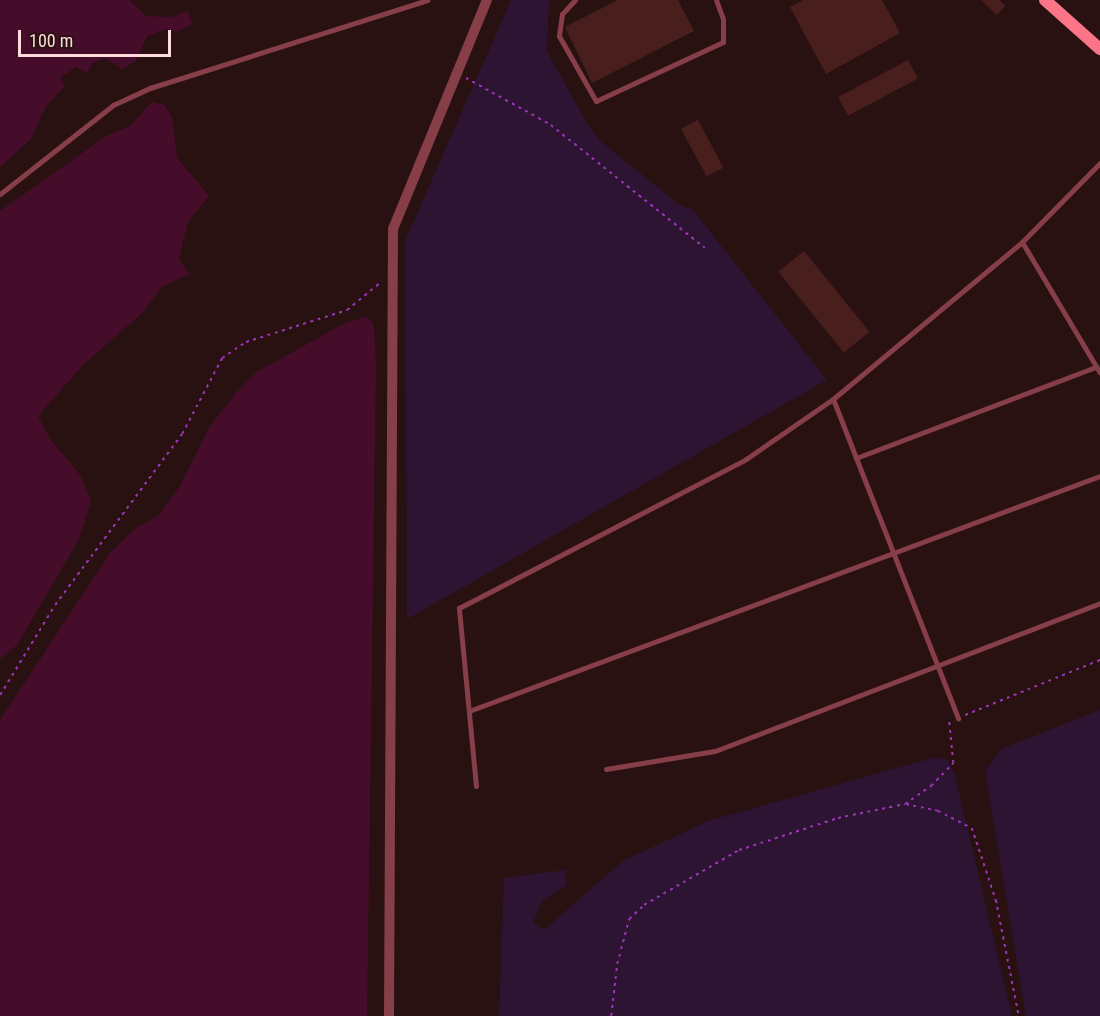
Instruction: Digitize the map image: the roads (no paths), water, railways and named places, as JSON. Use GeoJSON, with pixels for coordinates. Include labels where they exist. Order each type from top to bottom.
{"type":"FeatureCollection","features":[{"type":"Feature","properties":{"kind":"main road"},"geometry":{"type":"LineString","coordinates":[[1045,0],[1100,49]]}},
{"type":"Feature","properties":{"kind":"street"},"geometry":{"type":"LineString","coordinates":[[389,1016],[393,229],[434,135],[455,71],[487,0]]}},
{"type":"Feature","properties":{"kind":"lane"},"geometry":{"type":"LineString","coordinates":[[0,194],[112,105],[150,88],[427,0]]}},
{"type":"Feature","properties":{"kind":"lane"},"geometry":{"type":"LineString","coordinates":[[575,0],[562,14],[559,36],[596,101],[723,42],[723,19],[716,0]]}},
{"type":"Feature","properties":{"kind":"lane"},"geometry":{"type":"LineString","coordinates":[[476,786],[459,608],[746,459],[832,399],[1022,242],[1100,163]]}},
{"type":"Feature","properties":{"kind":"lane"},"geometry":{"type":"LineString","coordinates":[[1022,242],[1100,373]]}},
{"type":"Feature","properties":{"kind":"lane"},"geometry":{"type":"LineString","coordinates":[[856,459],[1096,367]]}},
{"type":"Feature","properties":{"kind":"lane"},"geometry":{"type":"LineString","coordinates":[[832,399],[958,718]]}},
{"type":"Feature","properties":{"kind":"lane"},"geometry":{"type":"LineString","coordinates":[[469,711],[1100,476]]}},
{"type":"Feature","properties":{"kind":"lane"},"geometry":{"type":"LineString","coordinates":[[606,769],[715,751],[1100,603]]}}]}
